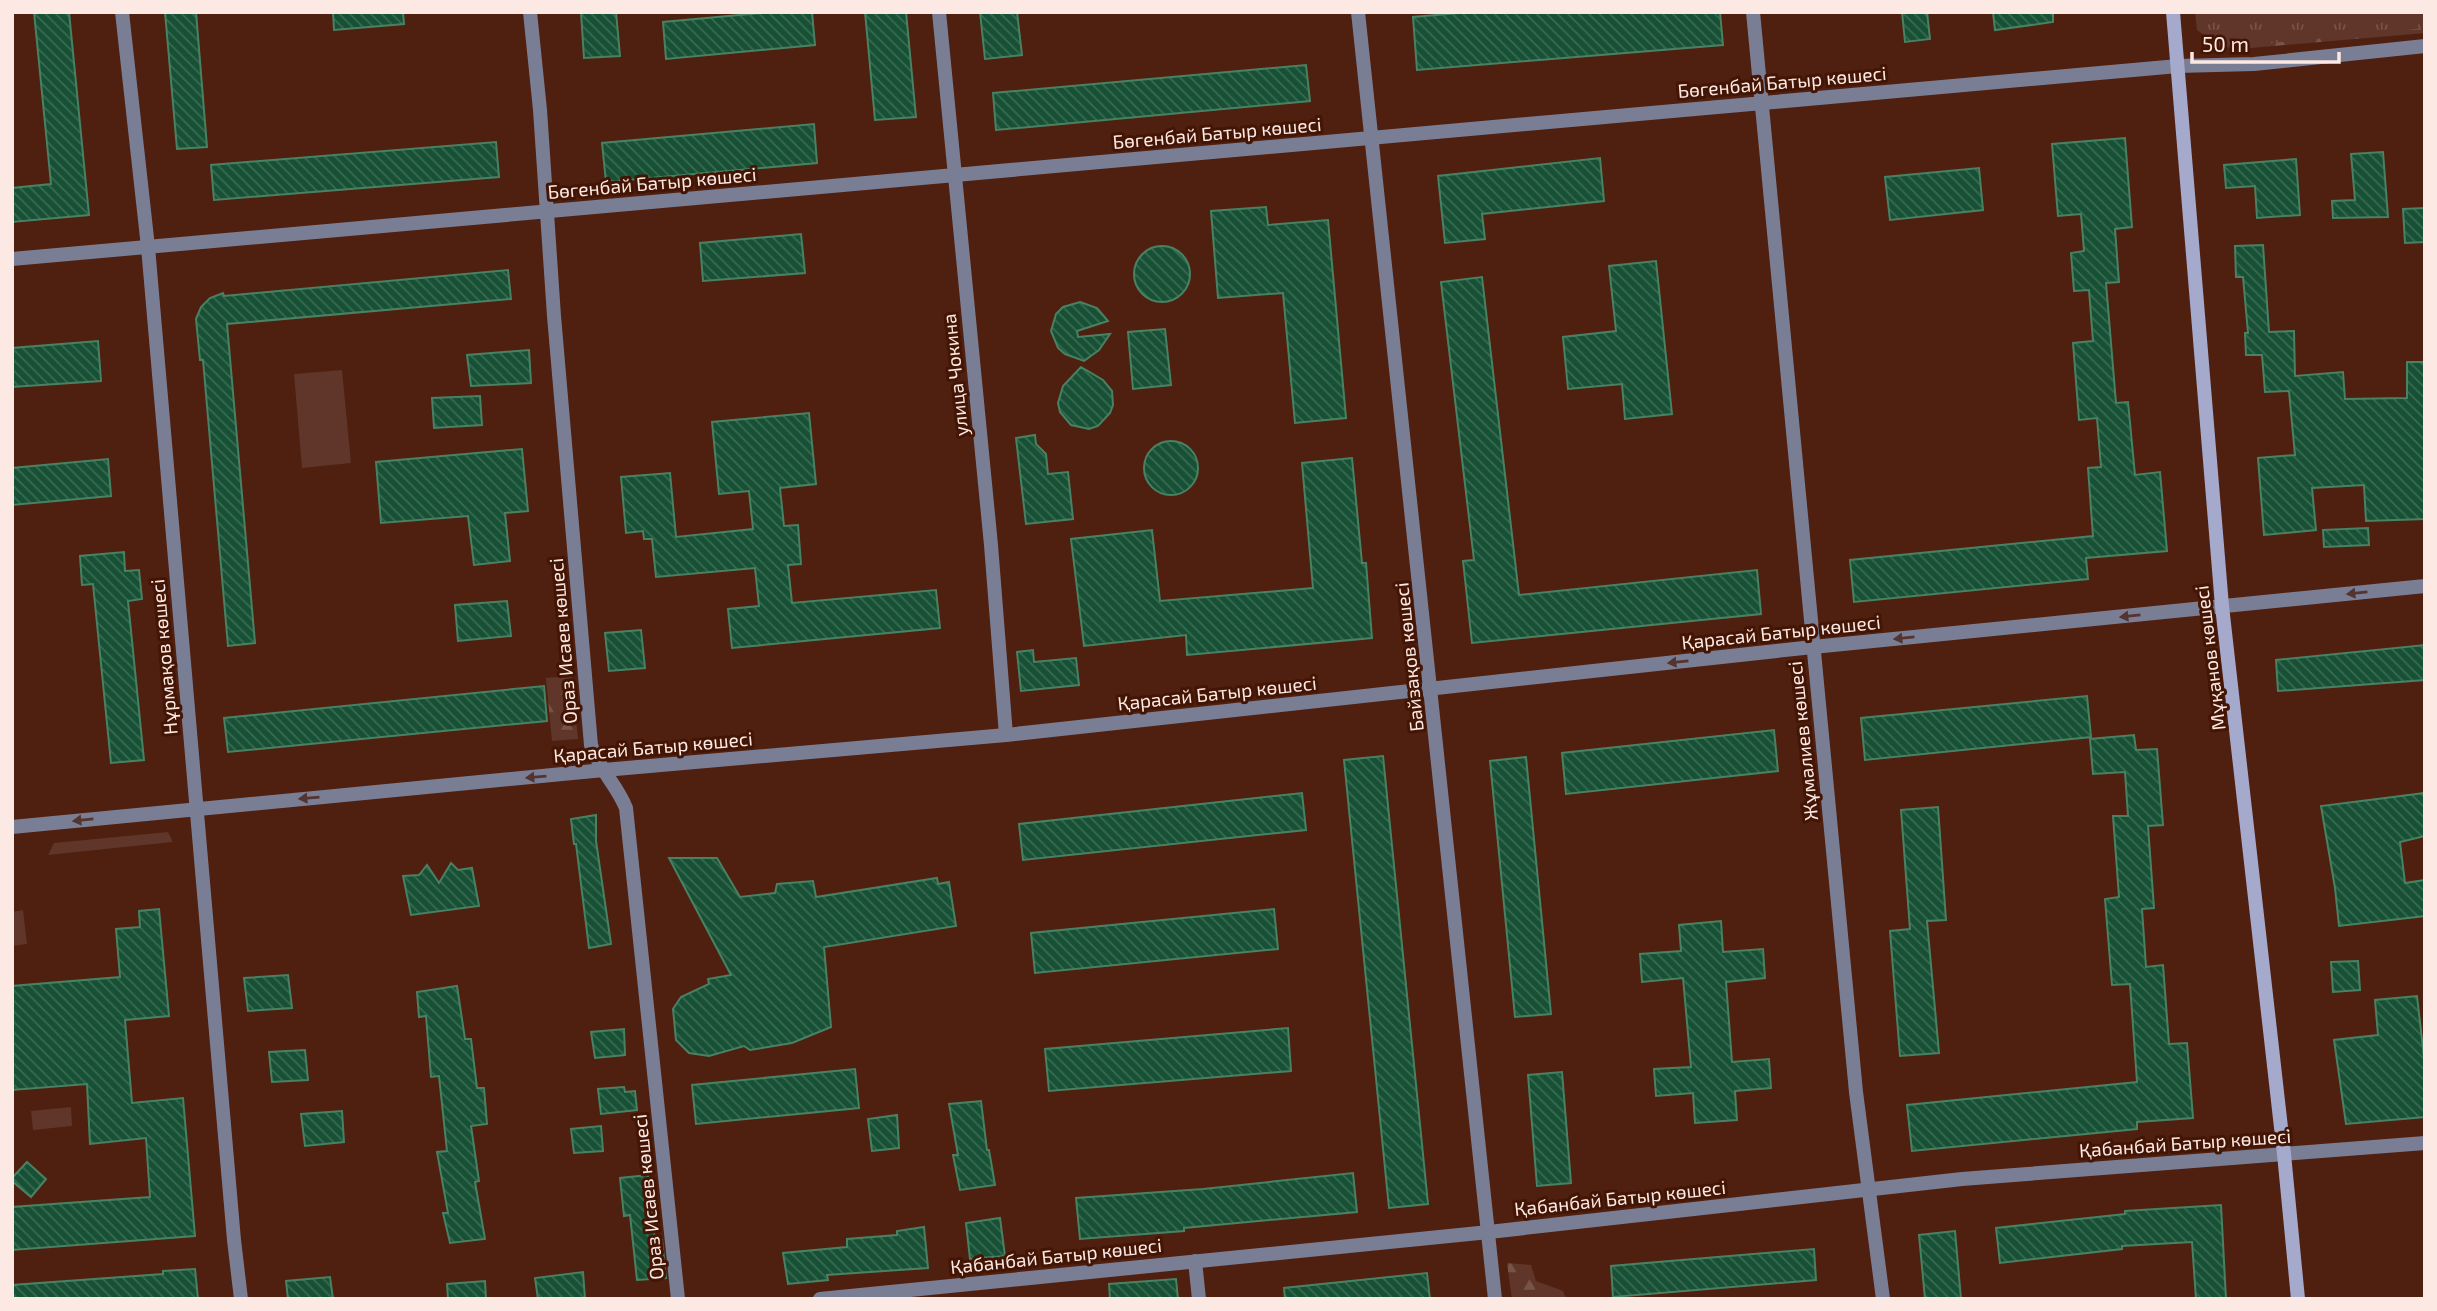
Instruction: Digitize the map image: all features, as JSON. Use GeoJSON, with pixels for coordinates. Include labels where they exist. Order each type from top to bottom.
{"type":"FeatureCollection","features":[{"type":"Feature","properties":{"kind":"main road","name":"Мұқанов көшесі"},"geometry":{"type":"LineString","coordinates":[[2173,12],[2222,606],[2298,1299]]}},
{"type":"Feature","properties":{"kind":"street","name":"Нұрмақов көшесі"},"geometry":{"type":"LineString","coordinates":[[122,12],[148,247],[241,1299]]}},
{"type":"Feature","properties":{"kind":"street","name":"Ораз Исаев көшесі"},"geometry":{"type":"LineString","coordinates":[[530,12],[591,745],[595,757],[620,793],[626,808],[678,1299]]}},
{"type":"Feature","properties":{"kind":"street","name":"улица Чокина"},"geometry":{"type":"LineString","coordinates":[[939,12],[991,545],[1006,735]]}},
{"type":"Feature","properties":{"kind":"street","name":"Байзақов көшесі"},"geometry":{"type":"LineString","coordinates":[[1357,12],[1432,689],[1495,1299]]}},
{"type":"Feature","properties":{"kind":"street","name":"Жұмалиев көшесі"},"geometry":{"type":"LineString","coordinates":[[1753,12],[1856,1092],[1883,1299]]}},
{"type":"Feature","properties":{"kind":"street","name":"Бөгенбай Батыр көшесі"},"geometry":{"type":"LineString","coordinates":[[12,260],[2178,66],[2254,64],[2425,46]]}},
{"type":"Feature","properties":{"kind":"street","name":"Қарасай Батыр көшесі"},"geometry":{"type":"LineString","coordinates":[[12,827],[604,770],[1006,735],[1813,647],[2425,586]]}},
{"type":"Feature","properties":{"kind":"street","name":"Қабанбай Батыр көшесі"},"geometry":{"type":"LineString","coordinates":[[820,1299],[1489,1232],[1962,1179],[2425,1143]]}},
{"type":"Feature","properties":{"kind":"street"},"geometry":{"type":"LineString","coordinates":[[1195,1261],[1199,1299]]}},
{"type":"Feature","properties":{"kind":"green space"},"geometry":{"type":"Polygon","coordinates":[[[2195,12],[2425,12],[2425,28],[2222,48],[2197,30],[2195,12]]]}},
{"type":"Feature","properties":{"kind":"green space"},"geometry":{"type":"Polygon","coordinates":[[[2425,12],[2425,33],[2240,49],[2237,40],[2425,12]]]}},
{"type":"Feature","properties":{"kind":"green space"},"geometry":{"type":"Polygon","coordinates":[[[342,370],[351,463],[302,468],[294,374],[342,370]]]}},
{"type":"Feature","properties":{"kind":"green space"},"geometry":{"type":"Polygon","coordinates":[[[572,676],[578,739],[552,741],[546,678],[572,676]]]}},
{"type":"Feature","properties":{"kind":"green space"},"geometry":{"type":"Polygon","coordinates":[[[168,832],[173,842],[48,855],[54,843],[168,832]]]}},
{"type":"Feature","properties":{"kind":"green space"},"geometry":{"type":"Polygon","coordinates":[[[23,910],[27,944],[12,946],[12,912],[23,910]]]}},
{"type":"Feature","properties":{"kind":"green space"},"geometry":{"type":"Polygon","coordinates":[[[71,1107],[72,1126],[33,1130],[31,1111],[71,1107]]]}},
{"type":"Feature","properties":{"kind":"green space"},"geometry":{"type":"Polygon","coordinates":[[[1507,1263],[1531,1265],[1536,1281],[1563,1291],[1566,1299],[1512,1299],[1507,1263]]]}},
{"type":"Feature","properties":{"kind":"building"},"geometry":{"type":"Polygon","coordinates":[[[34,12],[69,12],[89,215],[12,222],[12,188],[51,184],[34,12]]]}},
{"type":"Feature","properties":{"kind":"building"},"geometry":{"type":"Polygon","coordinates":[[[165,12],[196,12],[207,147],[177,149],[165,12]]]}},
{"type":"Feature","properties":{"kind":"building"},"geometry":{"type":"Polygon","coordinates":[[[333,12],[403,12],[404,24],[334,30],[333,12]]]}},
{"type":"Feature","properties":{"kind":"building"},"geometry":{"type":"Polygon","coordinates":[[[581,12],[616,12],[620,56],[584,58],[581,12]]]}},
{"type":"Feature","properties":{"kind":"building"},"geometry":{"type":"Polygon","coordinates":[[[771,12],[812,12],[815,45],[666,59],[663,22],[771,12]]]}},
{"type":"Feature","properties":{"kind":"building"},"geometry":{"type":"Polygon","coordinates":[[[865,12],[906,12],[916,117],[875,120],[865,12]]]}},
{"type":"Feature","properties":{"kind":"building"},"geometry":{"type":"Polygon","coordinates":[[[980,12],[1017,12],[1022,55],[985,59],[980,12]]]}},
{"type":"Feature","properties":{"kind":"building"},"geometry":{"type":"Polygon","coordinates":[[[1471,12],[1720,12],[1723,45],[1417,70],[1413,17],[1471,12]]]}},
{"type":"Feature","properties":{"kind":"building"},"geometry":{"type":"Polygon","coordinates":[[[1902,12],[1927,12],[1930,39],[1905,42],[1902,12]]]}},
{"type":"Feature","properties":{"kind":"building"},"geometry":{"type":"Polygon","coordinates":[[[1993,12],[2053,12],[2053,22],[1995,30],[1993,12]]]}},
{"type":"Feature","properties":{"kind":"building"},"geometry":{"type":"Polygon","coordinates":[[[1306,65],[1310,101],[996,130],[993,93],[1306,65]]]}},
{"type":"Feature","properties":{"kind":"building"},"geometry":{"type":"Polygon","coordinates":[[[814,124],[817,163],[606,182],[602,143],[814,124]]]}},
{"type":"Feature","properties":{"kind":"building"},"geometry":{"type":"Polygon","coordinates":[[[2125,138],[2132,227],[2115,229],[2119,282],[2106,283],[2116,403],[2128,402],[2135,475],[2160,472],[2167,551],[2086,558],[2088,579],[1854,602],[1850,560],[2093,536],[2088,468],[2101,467],[2097,418],[2079,420],[2073,343],[2093,341],[2089,290],[2074,291],[2071,253],[2084,251],[2081,214],[2058,216],[2052,144],[2125,138]]]}},
{"type":"Feature","properties":{"kind":"building"},"geometry":{"type":"Polygon","coordinates":[[[496,142],[499,177],[214,200],[211,165],[496,142]]]}},
{"type":"Feature","properties":{"kind":"building"},"geometry":{"type":"Polygon","coordinates":[[[2383,152],[2388,217],[2333,218],[2332,201],[2355,200],[2351,154],[2383,152]]]}},
{"type":"Feature","properties":{"kind":"building"},"geometry":{"type":"Polygon","coordinates":[[[1600,158],[1604,201],[1482,214],[1485,239],[1445,243],[1438,176],[1600,158]]]}},
{"type":"Feature","properties":{"kind":"building"},"geometry":{"type":"Polygon","coordinates":[[[2296,159],[2300,215],[2257,218],[2255,186],[2226,188],[2224,165],[2296,159]]]}},
{"type":"Feature","properties":{"kind":"building"},"geometry":{"type":"Polygon","coordinates":[[[1979,168],[1983,210],[1890,220],[1885,177],[1979,168]]]}},
{"type":"Feature","properties":{"kind":"building"},"geometry":{"type":"Polygon","coordinates":[[[1266,207],[1268,225],[1328,220],[1346,418],[1295,423],[1283,293],[1218,298],[1211,211],[1266,207]]]}},
{"type":"Feature","properties":{"kind":"building"},"geometry":{"type":"Polygon","coordinates":[[[2425,208],[2425,242],[2405,243],[2403,209],[2425,208]]]}},
{"type":"Feature","properties":{"kind":"building"},"geometry":{"type":"Polygon","coordinates":[[[801,234],[805,273],[703,281],[700,243],[801,234]]]}},
{"type":"Feature","properties":{"kind":"building"},"geometry":{"type":"Polygon","coordinates":[[[2263,245],[2269,332],[2294,331],[2295,376],[2343,372],[2345,399],[2407,398],[2407,362],[2425,362],[2425,519],[2366,521],[2364,485],[2312,488],[2316,530],[2264,535],[2258,458],[2295,455],[2289,391],[2265,392],[2262,355],[2246,355],[2245,333],[2248,333],[2243,277],[2236,277],[2235,246],[2263,245]]]}},
{"type":"Feature","properties":{"kind":"building"},"geometry":{"type":"Polygon","coordinates":[[[1162,246],[1173,248],[1182,254],[1188,263],[1188,285],[1182,294],[1173,300],[1162,302],[1151,300],[1142,294],[1136,285],[1134,274],[1136,263],[1142,254],[1151,248],[1162,246]]]}},
{"type":"Feature","properties":{"kind":"building"},"geometry":{"type":"Polygon","coordinates":[[[1656,261],[1672,414],[1625,419],[1622,384],[1568,389],[1563,337],[1616,331],[1609,266],[1656,261]]]}},
{"type":"Feature","properties":{"kind":"building"},"geometry":{"type":"Polygon","coordinates":[[[508,270],[511,299],[227,324],[255,643],[228,646],[203,360],[200,360],[196,319],[201,307],[210,298],[223,293],[224,296],[508,270]]]}},
{"type":"Feature","properties":{"kind":"building"},"geometry":{"type":"Polygon","coordinates":[[[1482,277],[1519,595],[1757,570],[1761,614],[1472,643],[1463,561],[1474,560],[1441,282],[1482,277]]]}},
{"type":"Feature","properties":{"kind":"building"},"geometry":{"type":"Polygon","coordinates":[[[1080,302],[1097,308],[1108,321],[1077,331],[1078,337],[1110,334],[1099,350],[1084,361],[1065,354],[1058,348],[1051,331],[1056,314],[1063,307],[1080,302]]]}},
{"type":"Feature","properties":{"kind":"building"},"geometry":{"type":"Polygon","coordinates":[[[1165,329],[1171,385],[1133,389],[1128,332],[1165,329]]]}},
{"type":"Feature","properties":{"kind":"building"},"geometry":{"type":"Polygon","coordinates":[[[98,341],[101,381],[12,387],[12,348],[98,341]]]}},
{"type":"Feature","properties":{"kind":"building"},"geometry":{"type":"Polygon","coordinates":[[[529,350],[531,383],[471,386],[467,355],[529,350]]]}},
{"type":"Feature","properties":{"kind":"building"},"geometry":{"type":"Polygon","coordinates":[[[1081,367],[1103,380],[1112,391],[1113,405],[1110,413],[1098,426],[1089,429],[1071,425],[1060,412],[1058,403],[1063,386],[1081,367]]]}},
{"type":"Feature","properties":{"kind":"building"},"geometry":{"type":"Polygon","coordinates":[[[480,396],[482,425],[434,428],[432,398],[480,396]]]}},
{"type":"Feature","properties":{"kind":"building"},"geometry":{"type":"Polygon","coordinates":[[[809,413],[816,484],[780,488],[784,526],[798,525],[801,564],[788,565],[792,603],[936,590],[940,628],[732,648],[728,609],[759,606],[755,568],[656,577],[652,539],[644,539],[643,531],[626,533],[621,477],[670,473],[676,537],[753,529],[749,491],[719,494],[712,422],[809,413]]]}},
{"type":"Feature","properties":{"kind":"building"},"geometry":{"type":"Polygon","coordinates":[[[1035,435],[1036,444],[1046,454],[1048,474],[1068,472],[1073,519],[1026,524],[1016,438],[1035,435]]]}},
{"type":"Feature","properties":{"kind":"building"},"geometry":{"type":"Polygon","coordinates":[[[1171,441],[1190,449],[1198,468],[1190,487],[1171,495],[1152,487],[1144,468],[1152,449],[1171,441]]]}},
{"type":"Feature","properties":{"kind":"building"},"geometry":{"type":"Polygon","coordinates":[[[522,449],[528,511],[505,513],[510,561],[474,565],[468,516],[381,523],[376,462],[522,449]]]}},
{"type":"Feature","properties":{"kind":"building"},"geometry":{"type":"Polygon","coordinates":[[[1352,458],[1362,563],[1366,563],[1372,638],[1187,655],[1186,635],[1084,646],[1071,539],[1152,530],[1160,601],[1313,588],[1302,463],[1352,458]]]}},
{"type":"Feature","properties":{"kind":"building"},"geometry":{"type":"Polygon","coordinates":[[[108,459],[111,496],[12,505],[12,468],[108,459]]]}},
{"type":"Feature","properties":{"kind":"building"},"geometry":{"type":"Polygon","coordinates":[[[2368,528],[2369,545],[2324,547],[2323,530],[2368,528]]]}},
{"type":"Feature","properties":{"kind":"building"},"geometry":{"type":"Polygon","coordinates":[[[124,552],[125,571],[139,570],[142,599],[128,601],[144,760],[111,763],[93,584],[82,585],[80,556],[124,552]]]}},
{"type":"Feature","properties":{"kind":"building"},"geometry":{"type":"Polygon","coordinates":[[[507,601],[511,636],[458,641],[455,605],[507,601]]]}},
{"type":"Feature","properties":{"kind":"building"},"geometry":{"type":"Polygon","coordinates":[[[641,630],[645,668],[609,671],[605,633],[641,630]]]}},
{"type":"Feature","properties":{"kind":"building"},"geometry":{"type":"Polygon","coordinates":[[[2425,645],[2425,680],[2278,691],[2276,660],[2425,645]]]}},
{"type":"Feature","properties":{"kind":"building"},"geometry":{"type":"Polygon","coordinates":[[[1033,650],[1034,662],[1076,658],[1079,685],[1021,691],[1017,652],[1033,650]]]}},
{"type":"Feature","properties":{"kind":"building"},"geometry":{"type":"Polygon","coordinates":[[[544,686],[547,721],[228,752],[224,718],[544,686]]]}},
{"type":"Feature","properties":{"kind":"building"},"geometry":{"type":"Polygon","coordinates":[[[2087,696],[2091,737],[1865,760],[1861,718],[2087,696]]]}},
{"type":"Feature","properties":{"kind":"building"},"geometry":{"type":"Polygon","coordinates":[[[1774,730],[1778,771],[1566,794],[1562,753],[1774,730]]]}},
{"type":"Feature","properties":{"kind":"building"},"geometry":{"type":"Polygon","coordinates":[[[2134,735],[2136,750],[2157,749],[2163,825],[2148,826],[2154,908],[2142,909],[2146,967],[2163,965],[2169,1044],[2187,1043],[2193,1118],[2137,1122],[2137,1129],[1912,1151],[1907,1105],[2137,1082],[2130,984],[2112,985],[2105,899],[2119,897],[2113,816],[2128,816],[2125,772],[2093,774],[2090,739],[2134,735]]]}},
{"type":"Feature","properties":{"kind":"building"},"geometry":{"type":"Polygon","coordinates":[[[1383,756],[1428,1204],[1389,1208],[1344,760],[1383,756]]]}},
{"type":"Feature","properties":{"kind":"building"},"geometry":{"type":"Polygon","coordinates":[[[1526,757],[1551,1014],[1515,1017],[1490,761],[1526,757]]]}},
{"type":"Feature","properties":{"kind":"building"},"geometry":{"type":"Polygon","coordinates":[[[1302,793],[1306,830],[1023,860],[1019,824],[1302,793]]]}},
{"type":"Feature","properties":{"kind":"building"},"geometry":{"type":"Polygon","coordinates":[[[2425,793],[2425,836],[2400,842],[2405,883],[2425,880],[2425,916],[2339,926],[2321,806],[2425,793]]]}},
{"type":"Feature","properties":{"kind":"building"},"geometry":{"type":"Polygon","coordinates":[[[1938,807],[1946,920],[1927,921],[1939,1053],[1900,1056],[1890,931],[1910,929],[1901,810],[1938,807]]]}},
{"type":"Feature","properties":{"kind":"building"},"geometry":{"type":"Polygon","coordinates":[[[596,815],[596,841],[611,944],[589,948],[571,819],[596,815]]]}},
{"type":"Feature","properties":{"kind":"building"},"geometry":{"type":"Polygon","coordinates":[[[669,858],[717,858],[740,897],[775,893],[777,884],[813,881],[816,897],[937,878],[938,884],[949,882],[956,926],[824,947],[831,1027],[792,1043],[750,1050],[744,1046],[709,1056],[689,1053],[676,1040],[673,1009],[681,997],[709,984],[708,979],[731,975],[669,858]]]}},
{"type":"Feature","properties":{"kind":"building"},"geometry":{"type":"Polygon","coordinates":[[[451,863],[458,870],[472,868],[479,906],[411,915],[403,876],[419,875],[427,865],[439,883],[451,863]]]}},
{"type":"Feature","properties":{"kind":"building"},"geometry":{"type":"Polygon","coordinates":[[[159,909],[169,1016],[125,1020],[132,1103],[183,1098],[195,1236],[12,1250],[12,1207],[150,1197],[146,1138],[90,1144],[87,1084],[12,1090],[12,986],[120,977],[116,929],[140,927],[139,911],[159,909]]]}},
{"type":"Feature","properties":{"kind":"building"},"geometry":{"type":"Polygon","coordinates":[[[1274,909],[1278,949],[1035,973],[1031,933],[1274,909]]]}},
{"type":"Feature","properties":{"kind":"building"},"geometry":{"type":"Polygon","coordinates":[[[1721,921],[1723,952],[1763,949],[1765,978],[1726,982],[1732,1062],[1769,1059],[1771,1088],[1735,1091],[1737,1120],[1695,1123],[1693,1093],[1656,1096],[1654,1069],[1691,1067],[1683,978],[1642,982],[1640,954],[1681,951],[1679,925],[1721,921]]]}},
{"type":"Feature","properties":{"kind":"building"},"geometry":{"type":"Polygon","coordinates":[[[2358,961],[2360,990],[2333,992],[2331,962],[2358,961]]]}},
{"type":"Feature","properties":{"kind":"building"},"geometry":{"type":"Polygon","coordinates":[[[288,975],[292,1008],[248,1011],[244,978],[288,975]]]}},
{"type":"Feature","properties":{"kind":"building"},"geometry":{"type":"Polygon","coordinates":[[[457,986],[465,1039],[471,1039],[477,1088],[484,1088],[487,1124],[471,1126],[479,1181],[475,1182],[485,1239],[450,1243],[443,1213],[448,1213],[437,1152],[447,1151],[439,1076],[431,1077],[426,1016],[419,1017],[417,992],[457,986]]]}},
{"type":"Feature","properties":{"kind":"building"},"geometry":{"type":"Polygon","coordinates":[[[2417,996],[2425,1066],[2425,1117],[2346,1124],[2334,1040],[2378,1035],[2375,1000],[2417,996]]]}},
{"type":"Feature","properties":{"kind":"building"},"geometry":{"type":"Polygon","coordinates":[[[1288,1028],[1291,1071],[1049,1091],[1045,1049],[1288,1028]]]}},
{"type":"Feature","properties":{"kind":"building"},"geometry":{"type":"Polygon","coordinates":[[[624,1029],[625,1055],[595,1058],[591,1032],[624,1029]]]}},
{"type":"Feature","properties":{"kind":"building"},"geometry":{"type":"Polygon","coordinates":[[[305,1050],[308,1080],[272,1082],[269,1052],[305,1050]]]}},
{"type":"Feature","properties":{"kind":"building"},"geometry":{"type":"Polygon","coordinates":[[[855,1069],[859,1108],[696,1124],[692,1085],[855,1069]]]}},
{"type":"Feature","properties":{"kind":"building"},"geometry":{"type":"Polygon","coordinates":[[[1562,1072],[1571,1183],[1537,1186],[1528,1075],[1562,1072]]]}},
{"type":"Feature","properties":{"kind":"building"},"geometry":{"type":"Polygon","coordinates":[[[624,1087],[625,1092],[635,1091],[637,1110],[601,1114],[598,1089],[624,1087]]]}},
{"type":"Feature","properties":{"kind":"building"},"geometry":{"type":"Polygon","coordinates":[[[981,1101],[987,1150],[995,1185],[960,1190],[953,1155],[958,1155],[949,1104],[981,1101]]]}},
{"type":"Feature","properties":{"kind":"building"},"geometry":{"type":"Polygon","coordinates":[[[342,1111],[344,1142],[305,1146],[301,1114],[342,1111]]]}},
{"type":"Feature","properties":{"kind":"building"},"geometry":{"type":"Polygon","coordinates":[[[897,1115],[899,1148],[872,1151],[868,1119],[897,1115]]]}},
{"type":"Feature","properties":{"kind":"building"},"geometry":{"type":"Polygon","coordinates":[[[601,1126],[603,1151],[574,1153],[571,1129],[601,1126]]]}},
{"type":"Feature","properties":{"kind":"building"},"geometry":{"type":"Polygon","coordinates":[[[27,1162],[46,1179],[31,1197],[12,1181],[27,1162]]]}},
{"type":"Feature","properties":{"kind":"building"},"geometry":{"type":"Polygon","coordinates":[[[1353,1173],[1357,1212],[1184,1228],[1184,1231],[1080,1239],[1076,1198],[1203,1189],[1353,1173]]]}},
{"type":"Feature","properties":{"kind":"building"},"geometry":{"type":"Polygon","coordinates":[[[648,1175],[655,1241],[662,1240],[666,1278],[637,1280],[630,1215],[624,1216],[620,1178],[648,1175]]]}},
{"type":"Feature","properties":{"kind":"building"},"geometry":{"type":"Polygon","coordinates":[[[2221,1205],[2226,1299],[2196,1299],[2192,1242],[2122,1246],[2122,1249],[2000,1263],[1996,1228],[2125,1214],[2125,1211],[2221,1205]]]}},
{"type":"Feature","properties":{"kind":"building"},"geometry":{"type":"Polygon","coordinates":[[[1000,1218],[1005,1256],[970,1259],[966,1223],[1000,1218]]]}},
{"type":"Feature","properties":{"kind":"building"},"geometry":{"type":"Polygon","coordinates":[[[924,1227],[928,1268],[827,1275],[828,1280],[788,1284],[783,1253],[847,1247],[847,1239],[897,1235],[897,1231],[924,1227]]]}},
{"type":"Feature","properties":{"kind":"building"},"geometry":{"type":"Polygon","coordinates":[[[1955,1231],[1961,1299],[1925,1299],[1919,1235],[1955,1231]]]}},
{"type":"Feature","properties":{"kind":"building"},"geometry":{"type":"Polygon","coordinates":[[[1814,1249],[1816,1280],[1613,1297],[1611,1266],[1814,1249]]]}},
{"type":"Feature","properties":{"kind":"building"},"geometry":{"type":"Polygon","coordinates":[[[195,1269],[198,1299],[12,1299],[12,1285],[163,1274],[163,1271],[195,1269]]]}},
{"type":"Feature","properties":{"kind":"building"},"geometry":{"type":"Polygon","coordinates":[[[583,1272],[585,1299],[538,1299],[535,1278],[583,1272]]]}},
{"type":"Feature","properties":{"kind":"building"},"geometry":{"type":"Polygon","coordinates":[[[1427,1273],[1430,1299],[1285,1299],[1284,1288],[1427,1273]]]}},
{"type":"Feature","properties":{"kind":"building"},"geometry":{"type":"Polygon","coordinates":[[[330,1277],[333,1299],[288,1299],[286,1281],[330,1277]]]}},
{"type":"Feature","properties":{"kind":"building"},"geometry":{"type":"Polygon","coordinates":[[[1176,1279],[1178,1299],[1110,1299],[1109,1284],[1176,1279]]]}},
{"type":"Feature","properties":{"kind":"building"},"geometry":{"type":"Polygon","coordinates":[[[485,1281],[486,1299],[448,1299],[447,1284],[485,1281]]]}}]}
